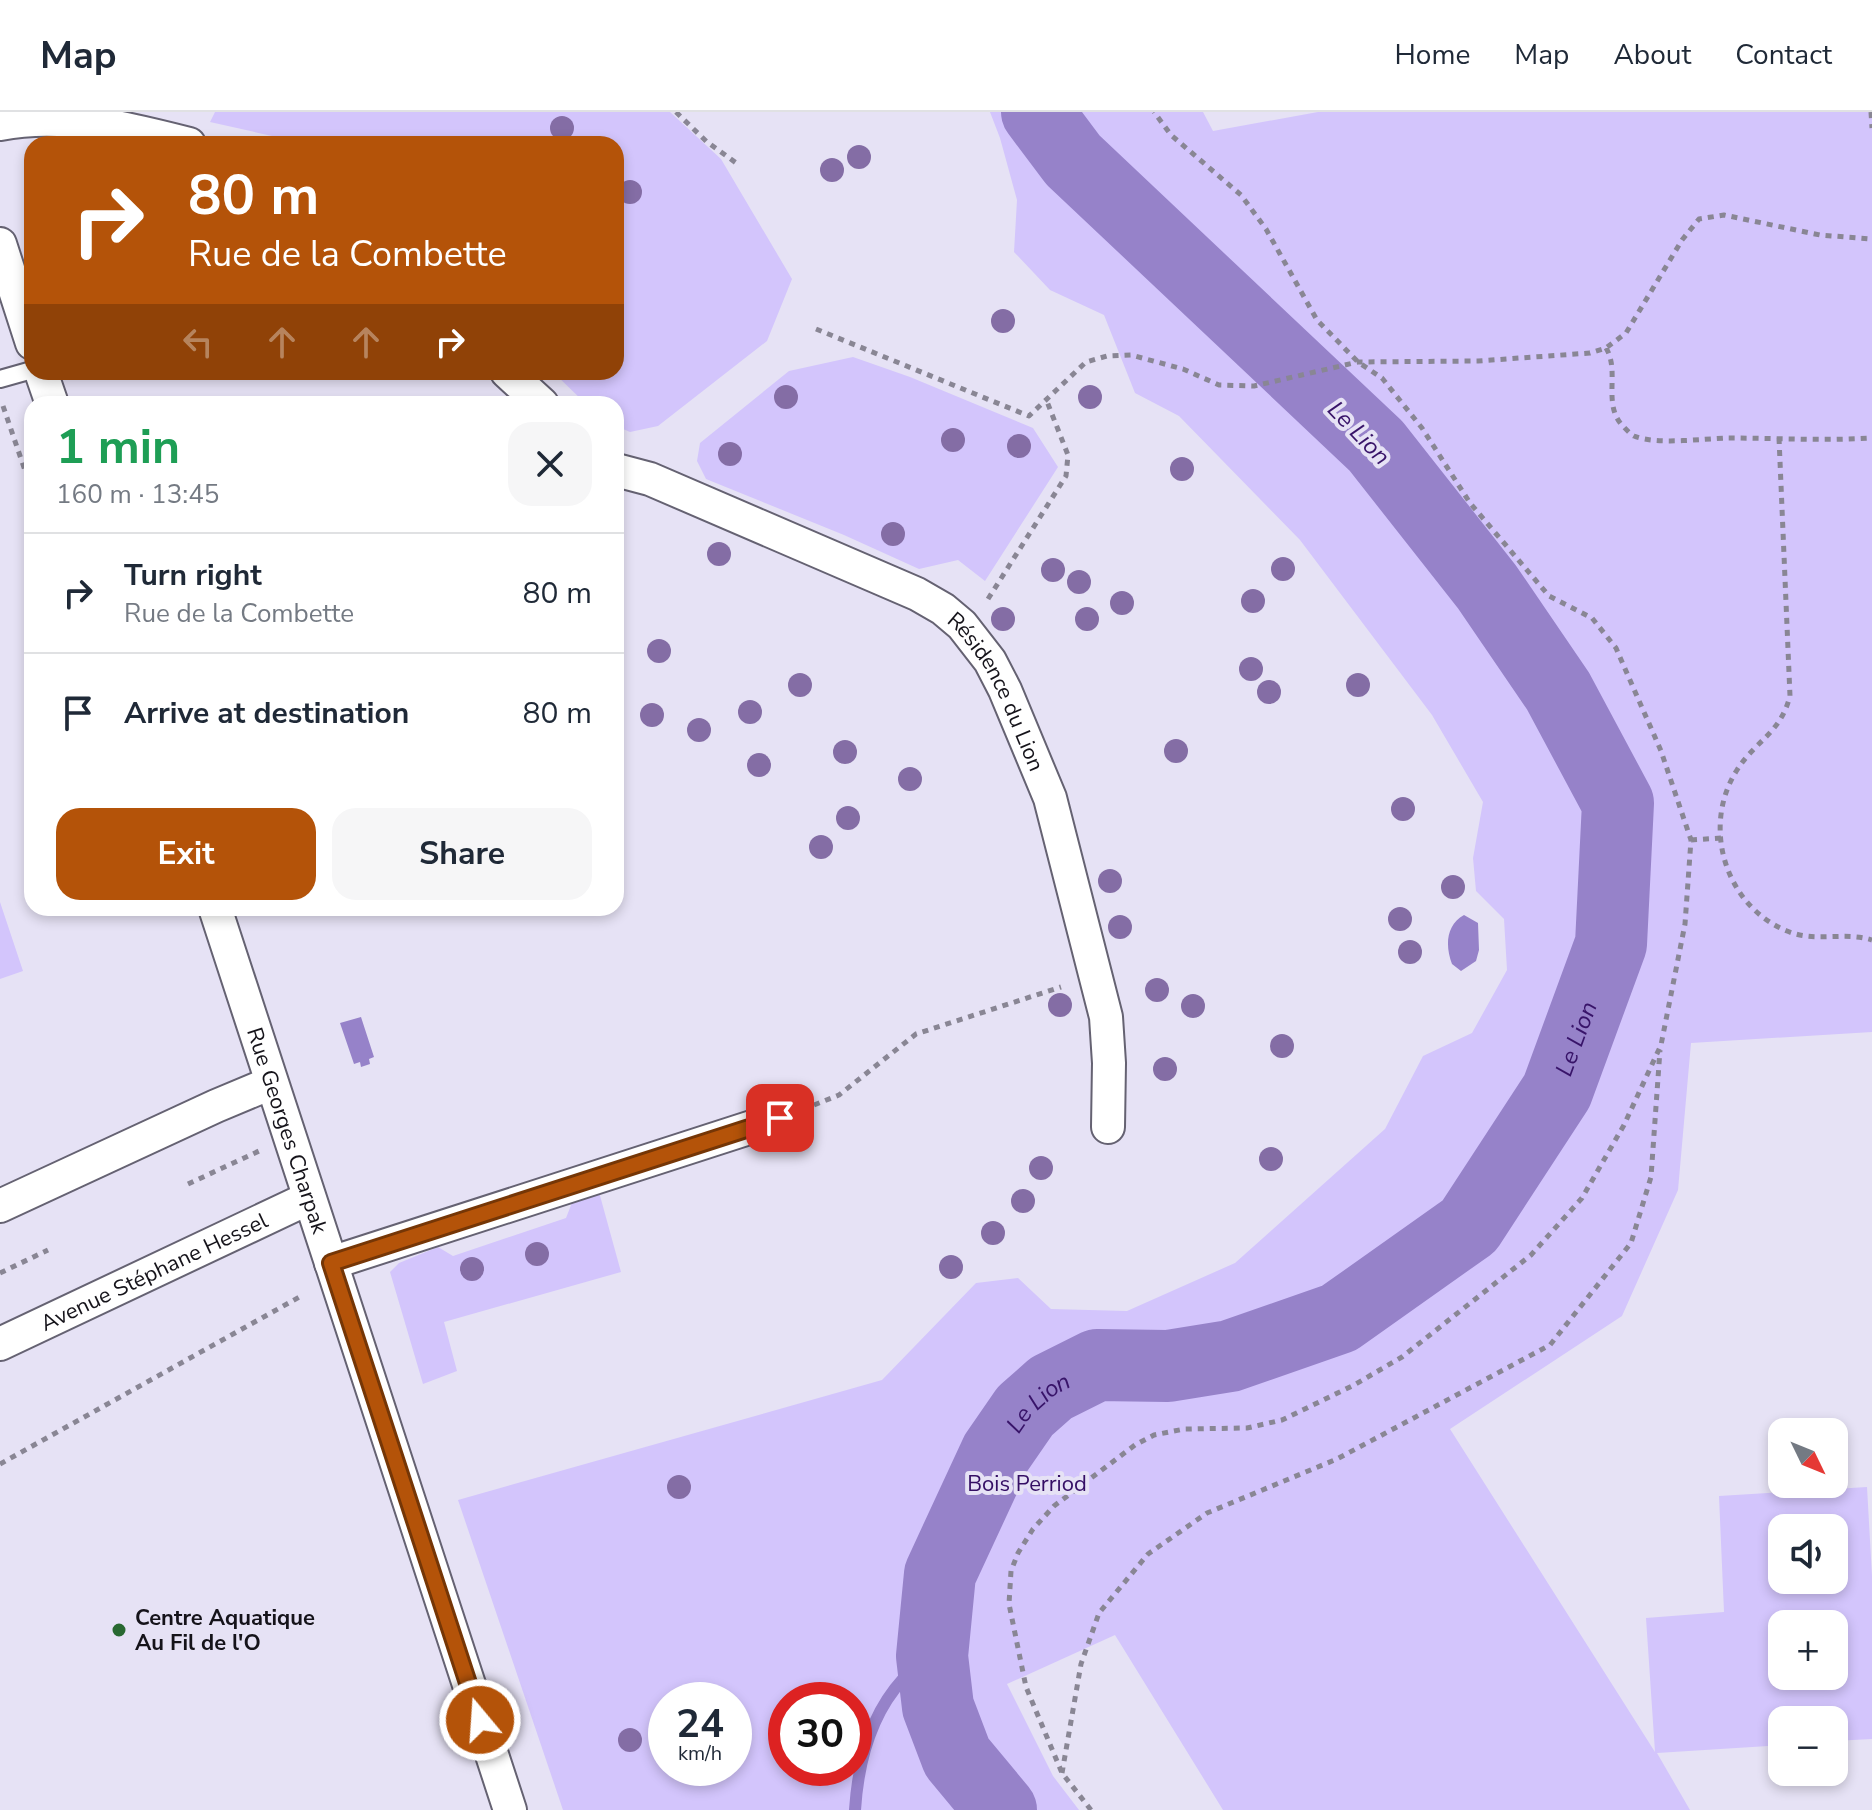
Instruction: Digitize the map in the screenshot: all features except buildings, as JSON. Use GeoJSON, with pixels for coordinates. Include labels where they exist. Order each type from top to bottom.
{"type":"FeatureCollection","features":[{"type":"Feature","properties":{"kind":"street"},"geometry":{"type":"LineString","coordinates":[[0,124],[42,118],[86,120],[155,136]]}},
{"type":"Feature","properties":{"kind":"street"},"geometry":{"type":"LineString","coordinates":[[0,244],[24,318]]}},
{"type":"Feature","properties":{"kind":"street"},"geometry":{"type":"LineString","coordinates":[[516,380],[533,396]]}},
{"type":"Feature","properties":{"kind":"street","name":"Résidence du Lion"},"geometry":{"type":"LineString","coordinates":[[624,472],[650,479],[917,594],[962,625],[990,661],[1050,798],[1097,977],[1106,1017],[1108,1127]]}},
{"type":"Feature","properties":{"kind":"street","name":"Rue Georges Charpak"},"geometry":{"type":"LineString","coordinates":[[218,916],[510,1810]]}},
{"type":"Feature","properties":{"kind":"street"},"geometry":{"type":"LineString","coordinates":[[0,1206],[271,1083]]}},
{"type":"Feature","properties":{"kind":"street"},"geometry":{"type":"LineString","coordinates":[[331,1263],[780,1118]]}},
{"type":"Feature","properties":{"kind":"street","name":"Avenue Stéphane Hessel"},"geometry":{"type":"LineString","coordinates":[[0,1344],[309,1198]]}},
{"type":"Feature","properties":{"kind":"lane"},"geometry":{"type":"LineString","coordinates":[[0,379],[24,372]]}},
{"type":"Feature","properties":{"kind":"path"},"geometry":{"type":"LineString","coordinates":[[676,112],[707,142],[739,165]]}},
{"type":"Feature","properties":{"kind":"path"},"geometry":{"type":"LineString","coordinates":[[1062,1773],[1081,1664],[1099,1613],[1148,1554],[1207,1513],[1337,1459],[1550,1345],[1631,1243],[1651,1177],[1661,1045],[1685,924],[1691,840],[1661,751],[1616,648],[1592,618],[1549,596],[1470,503],[1422,428],[1382,378],[1358,362],[1317,320],[1266,229],[1241,195],[1171,135],[1154,112]]}},
{"type":"Feature","properties":{"kind":"path"},"geometry":{"type":"LineString","coordinates":[[1871,112],[1872,128]]}},
{"type":"Feature","properties":{"kind":"path"},"geometry":{"type":"LineString","coordinates":[[816,329],[1029,416],[1086,362],[1119,355],[1131,355],[1183,369],[1219,385],[1254,386],[1358,362],[1478,361],[1590,353],[1606,348],[1626,333],[1682,240],[1699,219],[1724,215],[1820,235],[1872,239]]}},
{"type":"Feature","properties":{"kind":"path"},"geometry":{"type":"LineString","coordinates":[[1606,348],[1612,358],[1613,411],[1633,435],[1656,439],[1834,441],[1872,438]]}},
{"type":"Feature","properties":{"kind":"path"},"geometry":{"type":"LineString","coordinates":[[0,398],[24,468]]}},
{"type":"Feature","properties":{"kind":"path"},"geometry":{"type":"LineString","coordinates":[[962,625],[988,599],[1066,476],[1068,455],[1046,399]]}},
{"type":"Feature","properties":{"kind":"path"},"geometry":{"type":"LineString","coordinates":[[1779,438],[1790,696],[1786,712],[1775,730],[1736,772],[1722,810],[1724,863],[1740,895],[1761,917],[1788,932],[1818,938],[1846,936],[1872,940]]}},
{"type":"Feature","properties":{"kind":"path"},"geometry":{"type":"LineString","coordinates":[[1691,840],[1721,838]]}},
{"type":"Feature","properties":{"kind":"path"},"geometry":{"type":"LineString","coordinates":[[780,1118],[839,1095],[916,1034],[1097,977]]}},
{"type":"Feature","properties":{"kind":"path"},"geometry":{"type":"LineString","coordinates":[[1091,1810],[1062,1773],[1026,1687],[1009,1604],[1011,1571],[1033,1529],[1076,1488],[1135,1445],[1154,1435],[1184,1429],[1247,1428],[1282,1420],[1354,1385],[1402,1357],[1531,1255],[1582,1198],[1624,1125],[1661,1045]]}},
{"type":"Feature","properties":{"kind":"path"},"geometry":{"type":"LineString","coordinates":[[0,1273],[48,1250]]}},
{"type":"Feature","properties":{"kind":"path"},"geometry":{"type":"LineString","coordinates":[[0,1464],[303,1295]]}},
{"type":"Feature","properties":{"kind":"green space"},"geometry":{"type":"Polygon","coordinates":[[[215,112],[670,112],[721,159],[792,279],[767,341],[658,426],[630,432],[624,429],[624,396],[578,396],[561,380],[624,380],[624,136],[272,136],[210,122],[215,112]]]}},
{"type":"Feature","properties":{"kind":"green space","name":"Bois Perriod"},"geometry":{"type":"Polygon","coordinates":[[[990,112],[1203,112],[1213,131],[1318,112],[1872,112],[1872,1032],[1691,1043],[1678,1190],[1622,1316],[1450,1429],[1655,1752],[1646,1618],[1724,1612],[1719,1496],[1768,1493],[1768,1498],[1848,1498],[1848,1488],[1867,1487],[1872,1576],[1872,1739],[1848,1740],[1848,1706],[1768,1706],[1768,1746],[1657,1753],[1690,1810],[1223,1810],[1115,1635],[1007,1684],[1053,1776],[1079,1810],[563,1810],[458,1500],[882,1380],[976,1283],[1018,1278],[1051,1309],[1127,1311],[1235,1263],[1385,1129],[1423,1056],[1472,1033],[1507,970],[1504,919],[1476,891],[1473,858],[1483,802],[1432,715],[1300,540],[1179,416],[1135,393],[1104,315],[1050,290],[1014,252],[1017,200],[990,112]]]}},
{"type":"Feature","properties":{"kind":"green space"},"geometry":{"type":"Polygon","coordinates":[[[853,357],[1033,428],[1058,467],[985,581],[958,560],[919,569],[706,479],[697,461],[700,443],[789,371],[853,357]]]}},
{"type":"Feature","properties":{"kind":"green space"},"geometry":{"type":"Polygon","coordinates":[[[0,902],[23,971],[0,979],[0,902]]]}},
{"type":"Feature","properties":{"kind":"green space"},"geometry":{"type":"Polygon","coordinates":[[[599,1192],[621,1272],[444,1322],[457,1371],[423,1384],[390,1272],[399,1263],[438,1247],[453,1256],[566,1218],[573,1200],[599,1192]]]}},
{"type":"Feature","properties":{"kind":"shaded area"},"geometry":{"type":"Polygon","coordinates":[[[1464,915],[1478,923],[1479,950],[1476,961],[1461,971],[1452,964],[1448,943],[1450,930],[1464,915]]]}},
{"type":"Feature","properties":{"kind":"shaded area"},"geometry":{"type":"Polygon","coordinates":[[[361,1017],[374,1057],[369,1059],[370,1064],[361,1067],[360,1062],[354,1064],[340,1023],[361,1017]]]}},
{"type":"Feature","properties":{"kind":"waterway","name":"Le Lion"},"geometry":{"type":"LineString","coordinates":[[1001,1810],[957,1757],[938,1707],[932,1656],[940,1574],[996,1453],[1025,1411],[1051,1388],[1097,1365],[1168,1366],[1230,1356],[1339,1318],[1469,1226],[1557,1091],[1611,944],[1618,803],[1558,691],[1487,587],[1376,446],[1073,160],[1037,112]]}},
{"type":"Feature","properties":{"kind":"waterway"},"geometry":{"type":"LineString","coordinates":[[855,1810],[863,1757],[882,1708],[903,1679],[932,1656]]}},
{"type":"Feature","properties":{"kind":"place","name":"Centre Aquatique Au Fil de l'O"},"geometry":{"type":"Point","coordinates":[119,1630]}},
{"type":"Feature","properties":{"kind":"route"},"geometry":{"type":"LineString","coordinates":[[480,1720],[331,1263],[780,1118]]}}]}
